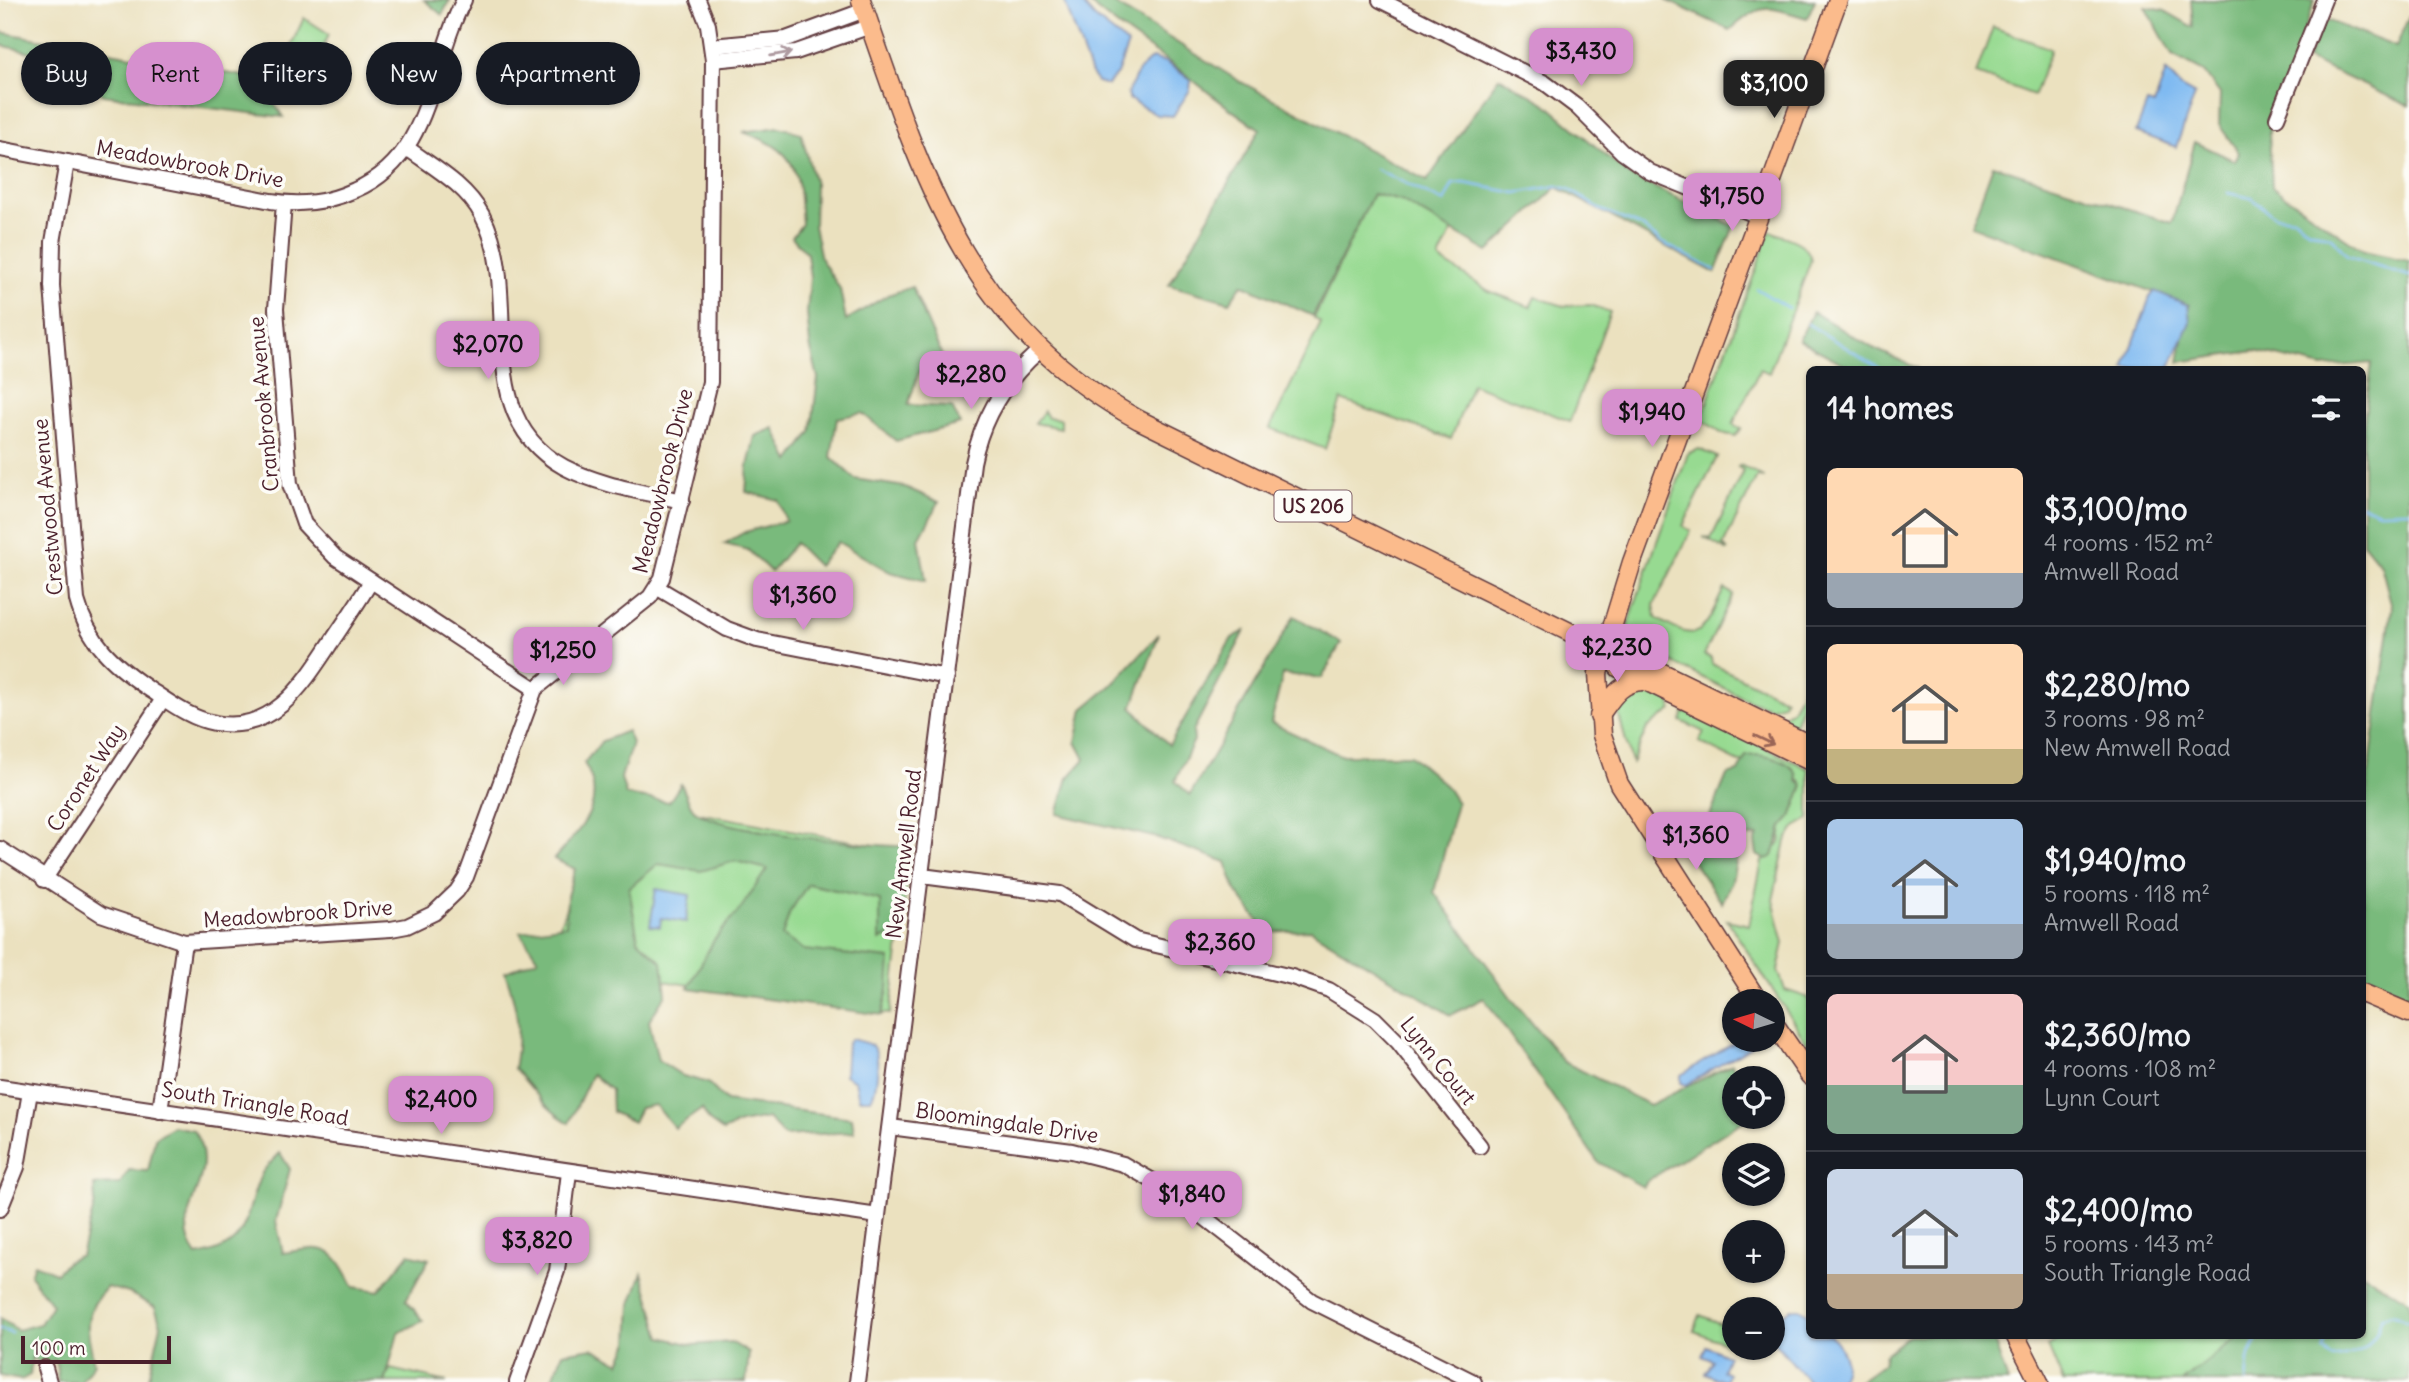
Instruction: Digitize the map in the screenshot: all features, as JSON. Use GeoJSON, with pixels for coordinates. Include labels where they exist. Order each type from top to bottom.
{"type":"FeatureCollection","features":[{"type":"Feature","properties":{"kind":"main road"},"geometry":{"type":"LineString","coordinates":[[1750,989],[1628,801],[1608,755],[1599,716],[1598,673],[1632,562],[1838,0]]}},
{"type":"Feature","properties":{"kind":"main road","name":"US 206"},"geometry":{"type":"LineString","coordinates":[[866,12],[935,200],[951,233],[985,288],[1040,350],[1096,396],[1139,420],[1604,649],[1636,660],[1806,743]]}},
{"type":"Feature","properties":{"kind":"main road","name":"US 206"},"geometry":{"type":"LineString","coordinates":[[1604,649],[1619,668],[1806,759]]}},
{"type":"Feature","properties":{"kind":"main road"},"geometry":{"type":"LineString","coordinates":[[1599,716],[1628,682],[1643,681]]}},
{"type":"Feature","properties":{"kind":"main road"},"geometry":{"type":"LineString","coordinates":[[2366,995],[2409,1013]]}},
{"type":"Feature","properties":{"kind":"main road"},"geometry":{"type":"LineString","coordinates":[[2366,1005],[2409,1021]]}},
{"type":"Feature","properties":{"kind":"main road"},"geometry":{"type":"LineString","coordinates":[[1785,1040],[1806,1070]]}},
{"type":"Feature","properties":{"kind":"main road"},"geometry":{"type":"LineString","coordinates":[[2017,1339],[2039,1382]]}},
{"type":"Feature","properties":{"kind":"street","name":"Meadowbrook Drive"},"geometry":{"type":"LineString","coordinates":[[0,149],[284,203],[328,200],[359,188],[386,170],[407,148],[424,116],[464,0]]}},
{"type":"Feature","properties":{"kind":"street","name":"Meadowbrook Drive"},"geometry":{"type":"LineString","coordinates":[[0,849],[44,880],[101,914],[184,942],[391,929],[407,926],[433,913],[457,891],[466,877],[535,689],[658,588],[682,501],[710,382],[713,53],[708,25],[698,0]]}},
{"type":"Feature","properties":{"kind":"street"},"geometry":{"type":"LineString","coordinates":[[1380,0],[1545,83],[1577,107],[1622,152],[1650,172],[1758,216]]}},
{"type":"Feature","properties":{"kind":"street"},"geometry":{"type":"LineString","coordinates":[[2277,118],[2324,0]]}},
{"type":"Feature","properties":{"kind":"street"},"geometry":{"type":"LineString","coordinates":[[713,53],[786,38],[866,12]]}},
{"type":"Feature","properties":{"kind":"street"},"geometry":{"type":"LineString","coordinates":[[407,148],[461,189],[487,226],[495,253],[506,383],[516,416],[533,443],[552,459],[575,472],[682,501]]}},
{"type":"Feature","properties":{"kind":"street","name":"Crestwood Avenue"},"geometry":{"type":"LineString","coordinates":[[67,162],[53,242],[52,286],[77,600],[88,631],[105,655],[163,699],[192,716],[215,723],[244,723],[272,713],[286,704],[304,683],[371,581]]}},
{"type":"Feature","properties":{"kind":"street","name":"Cranbrook Avenue"},"geometry":{"type":"LineString","coordinates":[[284,203],[276,309],[290,484],[301,517],[314,537],[335,557],[535,689]]}},
{"type":"Feature","properties":{"kind":"street","name":"New Amwell Road"},"geometry":{"type":"LineString","coordinates":[[857,1382],[977,443],[985,421],[1004,388],[1040,350]]}},
{"type":"Feature","properties":{"kind":"street"},"geometry":{"type":"LineString","coordinates":[[658,588],[720,625],[758,640],[947,677]]}},
{"type":"Feature","properties":{"kind":"street","name":"Coronet Way"},"geometry":{"type":"LineString","coordinates":[[44,880],[163,699]]}},
{"type":"Feature","properties":{"kind":"street","name":"Lynn Court"},"geometry":{"type":"LineString","coordinates":[[922,876],[1060,894],[1135,940],[1292,977],[1329,990],[1357,1006],[1388,1031],[1480,1146]]}},
{"type":"Feature","properties":{"kind":"street"},"geometry":{"type":"LineString","coordinates":[[160,1111],[184,942]]}},
{"type":"Feature","properties":{"kind":"street","name":"South Triangle Road"},"geometry":{"type":"LineString","coordinates":[[0,1087],[878,1216]]}},
{"type":"Feature","properties":{"kind":"street"},"geometry":{"type":"LineString","coordinates":[[0,1209],[17,1167],[30,1092]]}},
{"type":"Feature","properties":{"kind":"street","name":"Bloomingdale Drive"},"geometry":{"type":"LineString","coordinates":[[890,1127],[1072,1151],[1123,1164],[1169,1190],[1312,1301],[1469,1381]]}},
{"type":"Feature","properties":{"kind":"street"},"geometry":{"type":"LineString","coordinates":[[517,1382],[557,1271],[569,1172]]}},
{"type":"Feature","properties":{"kind":"green space"},"geometry":{"type":"Polygon","coordinates":[[[424,0],[450,0],[442,15],[424,0]]]}},
{"type":"Feature","properties":{"kind":"green space"},"geometry":{"type":"Polygon","coordinates":[[[1086,0],[1108,0],[1239,81],[1427,181],[1499,77],[1546,104],[1629,175],[1734,226],[1715,273],[1557,187],[1488,252],[1401,201],[1373,194],[1313,316],[1242,284],[1230,302],[1169,285],[1260,129],[1086,0]]]}},
{"type":"Feature","properties":{"kind":"green space"},"geometry":{"type":"Polygon","coordinates":[[[1666,0],[1815,0],[1807,18],[1765,9],[1750,15],[1730,30],[1666,0]]]}},
{"type":"Feature","properties":{"kind":"green space"},"geometry":{"type":"Polygon","coordinates":[[[2191,0],[2315,0],[2269,132],[2272,187],[2364,251],[2409,261],[2409,1000],[2366,981],[2366,793],[2392,607],[2381,565],[2366,547],[2366,406],[2372,363],[2319,366],[2255,351],[2179,362],[2189,305],[1971,226],[1993,165],[2172,223],[2195,142],[2235,161],[2239,153],[2219,125],[2220,94],[2204,72],[2172,55],[2146,7],[2165,11],[2193,27],[2191,0]]]}},
{"type":"Feature","properties":{"kind":"green space"},"geometry":{"type":"Polygon","coordinates":[[[2409,16],[2409,106],[2307,59],[2324,19],[2396,47],[2409,16]]]}},
{"type":"Feature","properties":{"kind":"green space"},"geometry":{"type":"Polygon","coordinates":[[[304,18],[329,34],[326,42],[293,42],[304,18]]]}},
{"type":"Feature","properties":{"kind":"green space"},"geometry":{"type":"Polygon","coordinates":[[[1993,27],[2051,49],[2034,95],[1976,74],[1993,27]]]}},
{"type":"Feature","properties":{"kind":"green space"},"geometry":{"type":"Polygon","coordinates":[[[0,32],[55,42],[21,42],[21,50],[0,45],[0,32]]]}},
{"type":"Feature","properties":{"kind":"green space"},"geometry":{"type":"Polygon","coordinates":[[[112,52],[126,55],[126,98],[112,96],[112,52]]]}},
{"type":"Feature","properties":{"kind":"green space"},"geometry":{"type":"Polygon","coordinates":[[[224,73],[238,75],[238,105],[275,105],[283,117],[185,105],[224,105],[224,73]]]}},
{"type":"Feature","properties":{"kind":"green space"},"geometry":{"type":"Polygon","coordinates":[[[779,127],[801,133],[815,184],[814,226],[821,259],[840,289],[846,320],[888,295],[912,287],[942,356],[970,365],[985,366],[965,397],[945,376],[920,369],[908,405],[952,407],[960,424],[896,441],[862,413],[837,418],[831,457],[855,479],[905,487],[939,502],[919,539],[926,581],[890,572],[838,542],[818,566],[795,543],[771,572],[748,550],[724,544],[745,532],[786,521],[778,500],[746,492],[748,466],[755,436],[774,428],[790,461],[811,432],[818,378],[810,345],[807,313],[810,278],[807,254],[792,237],[802,224],[796,176],[785,155],[761,139],[743,132],[779,127]]]}},
{"type":"Feature","properties":{"kind":"green space"},"geometry":{"type":"Polygon","coordinates":[[[1373,194],[1401,201],[1452,231],[1439,259],[1489,291],[1530,307],[1535,297],[1564,306],[1591,305],[1610,312],[1570,421],[1472,384],[1451,439],[1341,400],[1325,449],[1270,428],[1321,323],[1314,318],[1373,194]]]}},
{"type":"Feature","properties":{"kind":"green space"},"geometry":{"type":"Polygon","coordinates":[[[1770,231],[1801,244],[1806,248],[1811,260],[1769,373],[1760,369],[1733,424],[1741,429],[1735,436],[1721,433],[1701,419],[1770,231]]]}},
{"type":"Feature","properties":{"kind":"green space"},"geometry":{"type":"Polygon","coordinates":[[[1813,312],[1873,348],[1912,366],[1847,366],[1799,340],[1813,312]]]}},
{"type":"Feature","properties":{"kind":"green space"},"geometry":{"type":"Polygon","coordinates":[[[1044,411],[1048,418],[1061,419],[1061,428],[1035,423],[1044,411]]]}},
{"type":"Feature","properties":{"kind":"green space"},"geometry":{"type":"Polygon","coordinates":[[[1699,449],[1717,457],[1683,526],[1691,531],[1654,605],[1656,618],[1684,632],[1693,633],[1706,624],[1724,589],[1733,594],[1704,655],[1711,658],[1712,664],[1785,699],[1783,704],[1771,708],[1748,700],[1641,647],[1630,635],[1628,624],[1688,453],[1699,449]]]}},
{"type":"Feature","properties":{"kind":"green space"},"geometry":{"type":"Polygon","coordinates":[[[1740,465],[1765,478],[1757,477],[1723,545],[1728,551],[1703,537],[1711,539],[1744,471],[1738,467],[1740,465]]]}},
{"type":"Feature","properties":{"kind":"green space"},"geometry":{"type":"Polygon","coordinates":[[[1294,616],[1341,643],[1322,678],[1283,674],[1271,723],[1340,755],[1410,755],[1446,786],[1457,803],[1434,892],[1512,999],[1564,1062],[1650,1105],[1722,1069],[1722,1129],[1731,1129],[1647,1181],[1643,1187],[1598,1162],[1484,998],[1451,1015],[1310,930],[1267,932],[1236,891],[1226,862],[1158,838],[1057,814],[1068,778],[1085,759],[1076,742],[1083,709],[1112,685],[1159,634],[1132,708],[1169,745],[1232,638],[1245,631],[1193,731],[1194,740],[1175,781],[1190,795],[1294,616]]]}},
{"type":"Feature","properties":{"kind":"green space"},"geometry":{"type":"Polygon","coordinates":[[[1806,681],[1806,695],[1794,727],[1779,718],[1792,710],[1806,681]]]}},
{"type":"Feature","properties":{"kind":"green space"},"geometry":{"type":"Polygon","coordinates":[[[1642,688],[1670,701],[1672,710],[1647,728],[1632,763],[1618,707],[1623,696],[1642,688]]]}},
{"type":"Feature","properties":{"kind":"green space"},"geometry":{"type":"Polygon","coordinates":[[[1690,711],[1806,768],[1806,821],[1795,827],[1786,841],[1773,900],[1784,943],[1778,970],[1785,989],[1772,989],[1727,920],[1749,925],[1762,861],[1780,843],[1782,827],[1791,817],[1803,785],[1793,773],[1771,760],[1739,762],[1699,742],[1704,732],[1681,721],[1684,712],[1690,711]]]}},
{"type":"Feature","properties":{"kind":"green space"},"geometry":{"type":"Polygon","coordinates":[[[627,731],[632,743],[621,778],[626,795],[669,802],[681,784],[693,809],[707,817],[730,824],[830,841],[907,846],[896,932],[880,940],[880,900],[808,884],[790,912],[782,936],[804,950],[890,959],[888,990],[882,1015],[688,988],[714,940],[741,908],[767,869],[735,861],[701,871],[658,864],[629,888],[638,940],[662,962],[666,994],[649,1021],[658,1060],[683,1076],[708,1083],[726,1101],[852,1118],[854,1132],[784,1136],[768,1118],[740,1123],[723,1131],[709,1121],[702,1109],[675,1128],[655,1105],[640,1108],[633,1122],[612,1112],[611,1090],[592,1074],[569,1123],[546,1105],[514,1069],[517,1020],[505,972],[538,959],[520,932],[566,925],[567,896],[575,869],[554,859],[582,826],[593,803],[591,777],[584,763],[602,741],[627,731]]]}},
{"type":"Feature","properties":{"kind":"green space"},"geometry":{"type":"Polygon","coordinates":[[[1758,755],[1789,765],[1797,775],[1797,781],[1803,785],[1791,817],[1782,827],[1773,856],[1766,860],[1757,855],[1755,842],[1758,836],[1741,838],[1732,881],[1722,903],[1690,857],[1695,843],[1702,843],[1704,836],[1697,829],[1710,816],[1727,775],[1738,772],[1746,756],[1758,755]]]}},
{"type":"Feature","properties":{"kind":"green space"},"geometry":{"type":"Polygon","coordinates":[[[606,796],[911,852],[890,1014],[546,964],[606,796]]]}},
{"type":"Feature","properties":{"kind":"green space"},"geometry":{"type":"Polygon","coordinates":[[[1785,990],[1806,997],[1806,1041],[1785,1009],[1785,990]]]}},
{"type":"Feature","properties":{"kind":"green space"},"geometry":{"type":"Polygon","coordinates":[[[173,1126],[193,1130],[201,1148],[203,1164],[187,1223],[189,1239],[197,1256],[228,1245],[237,1236],[248,1215],[262,1173],[280,1153],[290,1169],[276,1221],[283,1253],[311,1249],[328,1252],[341,1264],[354,1287],[379,1291],[409,1254],[429,1259],[406,1300],[423,1321],[398,1333],[385,1382],[148,1382],[161,1325],[155,1307],[129,1293],[107,1287],[93,1305],[90,1314],[88,1331],[94,1363],[81,1382],[58,1382],[56,1360],[41,1364],[32,1357],[30,1375],[21,1380],[0,1376],[0,1318],[17,1330],[40,1324],[52,1305],[30,1275],[34,1264],[56,1273],[68,1261],[81,1255],[95,1203],[94,1185],[120,1184],[129,1170],[148,1171],[155,1138],[173,1126]]]}},
{"type":"Feature","properties":{"kind":"green space"},"geometry":{"type":"Polygon","coordinates":[[[642,1273],[661,1337],[693,1345],[731,1342],[749,1353],[746,1382],[551,1382],[563,1353],[592,1348],[620,1363],[629,1342],[631,1304],[642,1273]]]}},
{"type":"Feature","properties":{"kind":"green space"},"geometry":{"type":"Polygon","coordinates":[[[2366,1276],[2409,1301],[2409,1382],[2182,1382],[2235,1339],[2366,1339],[2366,1276]]]}},
{"type":"Feature","properties":{"kind":"green space"},"geometry":{"type":"Polygon","coordinates":[[[1700,1315],[1722,1324],[1722,1342],[1694,1331],[1700,1315]]]}},
{"type":"Feature","properties":{"kind":"green space"},"geometry":{"type":"Polygon","coordinates":[[[1904,1339],[1993,1339],[2008,1382],[1858,1382],[1883,1364],[1885,1354],[1904,1339]]]}},
{"type":"Feature","properties":{"kind":"green space"},"geometry":{"type":"Polygon","coordinates":[[[2060,1339],[2235,1339],[2182,1382],[2063,1382],[2048,1346],[2060,1339]]]}},
{"type":"Feature","properties":{"kind":"green space"},"geometry":{"type":"Polygon","coordinates":[[[390,1369],[447,1382],[385,1382],[390,1369]]]}},
{"type":"Feature","properties":{"kind":"water"},"geometry":{"type":"Polygon","coordinates":[[[1064,0],[1079,0],[1095,18],[1128,44],[1117,74],[1107,85],[1097,82],[1091,74],[1064,0]]]}},
{"type":"Feature","properties":{"kind":"water"},"geometry":{"type":"Polygon","coordinates":[[[1152,58],[1165,62],[1191,80],[1190,90],[1173,116],[1157,115],[1129,99],[1127,94],[1139,70],[1152,58]]]}},
{"type":"Feature","properties":{"kind":"water"},"geometry":{"type":"Polygon","coordinates":[[[2166,71],[2181,87],[2195,95],[2176,147],[2136,132],[2147,103],[2154,105],[2166,71]]]}},
{"type":"Feature","properties":{"kind":"water"},"geometry":{"type":"Polygon","coordinates":[[[2155,291],[2188,305],[2190,322],[2170,366],[2125,366],[2150,297],[2155,291]]]}},
{"type":"Feature","properties":{"kind":"water"},"geometry":{"type":"Polygon","coordinates":[[[656,889],[690,895],[686,922],[661,918],[660,927],[650,926],[656,889]]]}},
{"type":"Feature","properties":{"kind":"water"},"geometry":{"type":"Polygon","coordinates":[[[851,1039],[873,1047],[877,1058],[875,1088],[871,1099],[859,1099],[855,1081],[845,1075],[847,1044],[851,1039]]]}},
{"type":"Feature","properties":{"kind":"water"},"geometry":{"type":"Polygon","coordinates":[[[1722,1050],[1742,1052],[1686,1085],[1681,1083],[1681,1075],[1722,1050]]]}},
{"type":"Feature","properties":{"kind":"water"},"geometry":{"type":"Polygon","coordinates":[[[1791,1309],[1800,1309],[1806,1313],[1806,1339],[1833,1339],[1844,1357],[1845,1369],[1839,1382],[1809,1382],[1785,1354],[1785,1313],[1791,1309]]]}},
{"type":"Feature","properties":{"kind":"water"},"geometry":{"type":"Polygon","coordinates":[[[1706,1346],[1722,1353],[1722,1360],[1726,1360],[1722,1371],[1728,1374],[1725,1382],[1705,1373],[1713,1361],[1702,1356],[1706,1346]]]}},
{"type":"Feature","properties":{"kind":"waterway"},"geometry":{"type":"LineString","coordinates":[[1376,169],[1444,202],[1453,184],[1464,183],[1516,193],[1557,186],[1569,189],[1599,209],[1641,226],[1661,242],[1715,270]]}},
{"type":"Feature","properties":{"kind":"waterway"},"geometry":{"type":"LineString","coordinates":[[2228,193],[2251,198],[2275,216],[2295,218],[2308,230],[2332,237],[2347,256],[2409,276]]}},
{"type":"Feature","properties":{"kind":"waterway"},"geometry":{"type":"LineString","coordinates":[[1757,289],[1788,308]]}},
{"type":"Feature","properties":{"kind":"waterway"},"geometry":{"type":"LineString","coordinates":[[1808,324],[1876,366]]}},
{"type":"Feature","properties":{"kind":"waterway"},"geometry":{"type":"LineString","coordinates":[[2366,507],[2379,512],[2409,511]]}},
{"type":"Feature","properties":{"kind":"waterway"},"geometry":{"type":"LineString","coordinates":[[2324,1339],[2323,1350],[2332,1358],[2342,1357],[2365,1348],[2375,1336],[2381,1318],[2392,1314],[2409,1321]]}},
{"type":"Feature","properties":{"kind":"waterway"},"geometry":{"type":"LineString","coordinates":[[0,1329],[11,1333]]}},
{"type":"Feature","properties":{"kind":"waterway"},"geometry":{"type":"LineString","coordinates":[[2246,1382],[2248,1359],[2257,1339]]}}]}
